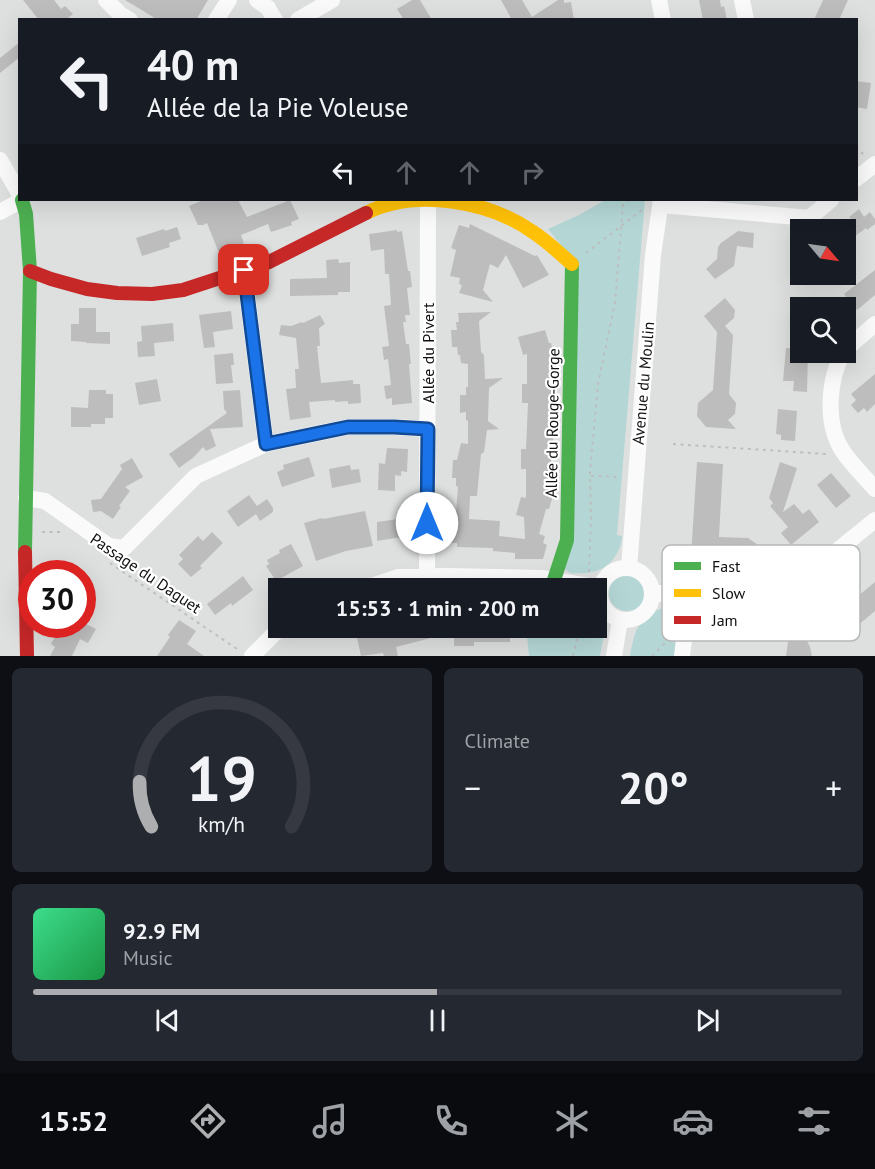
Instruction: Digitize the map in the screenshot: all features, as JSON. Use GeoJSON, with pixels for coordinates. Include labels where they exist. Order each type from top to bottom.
{"type":"FeatureCollection","features":[{"type":"Feature","properties":{"kind":"street"},"geometry":{"type":"LineString","coordinates":[[106,0],[127,18]]}},
{"type":"Feature","properties":{"kind":"street"},"geometry":{"type":"LineString","coordinates":[[217,18],[229,0]]}},
{"type":"Feature","properties":{"kind":"street"},"geometry":{"type":"LineString","coordinates":[[257,0],[268,8],[274,18]]}},
{"type":"Feature","properties":{"kind":"street"},"geometry":{"type":"LineString","coordinates":[[301,18],[332,0]]}},
{"type":"Feature","properties":{"kind":"street"},"geometry":{"type":"LineString","coordinates":[[659,0],[663,18]]}},
{"type":"Feature","properties":{"kind":"street"},"geometry":{"type":"LineString","coordinates":[[742,0],[746,18]]}},
{"type":"Feature","properties":{"kind":"street"},"geometry":{"type":"LineString","coordinates":[[0,160],[18,192]]}},
{"type":"Feature","properties":{"kind":"street"},"geometry":{"type":"LineString","coordinates":[[858,177],[875,164]]}},
{"type":"Feature","properties":{"kind":"street"},"geometry":{"type":"LineString","coordinates":[[0,212],[20,201]]}},
{"type":"Feature","properties":{"kind":"street"},"geometry":{"type":"LineString","coordinates":[[22,201],[26,214],[30,271],[25,531],[27,656]]}},
{"type":"Feature","properties":{"kind":"street"},"geometry":{"type":"LineString","coordinates":[[30,271],[87,289],[117,293],[152,294],[183,290],[269,262],[379,207],[419,201]]}},
{"type":"Feature","properties":{"kind":"street","name":"Allée du Pivert"},"geometry":{"type":"LineString","coordinates":[[419,201],[428,429],[427,576]]}},
{"type":"Feature","properties":{"kind":"street"},"geometry":{"type":"LineString","coordinates":[[446,201],[472,204],[492,210],[532,231],[572,264]]}},
{"type":"Feature","properties":{"kind":"street"},"geometry":{"type":"LineString","coordinates":[[661,202],[809,218],[830,201]]}},
{"type":"Feature","properties":{"kind":"street","name":"Avenue du Moulin"},"geometry":{"type":"LineString","coordinates":[[629,568],[653,255],[661,202]]}},
{"type":"Feature","properties":{"kind":"street","name":"Allée du Rouge-Gorge"},"geometry":{"type":"LineString","coordinates":[[555,578],[567,540],[572,264]]}},
{"type":"Feature","properties":{"kind":"street"},"geometry":{"type":"LineString","coordinates":[[244,270],[266,444]]}},
{"type":"Feature","properties":{"kind":"street"},"geometry":{"type":"LineString","coordinates":[[856,341],[875,324]]}},
{"type":"Feature","properties":{"kind":"street"},"geometry":{"type":"LineString","coordinates":[[837,363],[832,386],[832,428],[842,450],[875,489]]}},
{"type":"Feature","properties":{"kind":"street"},"geometry":{"type":"LineString","coordinates":[[26,498],[45,501],[110,546],[124,548],[196,476],[266,444],[348,427],[428,429]]}},
{"type":"Feature","properties":{"kind":"street"},"geometry":{"type":"LineString","coordinates":[[844,545],[875,520]]}},
{"type":"Feature","properties":{"kind":"street"},"geometry":{"type":"LineString","coordinates":[[606,578],[614,571],[629,568],[642,573],[651,585],[652,592],[648,608],[636,618],[620,620],[607,612]]}},
{"type":"Feature","properties":{"kind":"street"},"geometry":{"type":"LineString","coordinates":[[395,578],[427,576],[541,578]]}},
{"type":"Feature","properties":{"kind":"street"},"geometry":{"type":"LineString","coordinates":[[652,592],[662,593]]}},
{"type":"Feature","properties":{"kind":"street"},"geometry":{"type":"LineString","coordinates":[[614,656],[620,620]]}},
{"type":"Feature","properties":{"kind":"street"},"geometry":{"type":"LineString","coordinates":[[245,653],[268,636]]}},
{"type":"Feature","properties":{"kind":"street"},"geometry":{"type":"LineString","coordinates":[[682,656],[684,641]]}},
{"type":"Feature","properties":{"kind":"path"},"geometry":{"type":"LineString","coordinates":[[589,574],[590,476],[598,384],[615,303],[623,205],[628,201]]}},
{"type":"Feature","properties":{"kind":"path"},"geometry":{"type":"LineString","coordinates":[[572,264],[642,209],[661,202]]}},
{"type":"Feature","properties":{"kind":"path"},"geometry":{"type":"LineString","coordinates":[[673,444],[838,454],[842,450]]}},
{"type":"Feature","properties":{"kind":"path"},"geometry":{"type":"LineString","coordinates":[[590,476],[636,478]]}},
{"type":"Feature","properties":{"kind":"path"},"geometry":{"type":"LineString","coordinates":[[25,531],[65,532]]}},
{"type":"Feature","properties":{"kind":"path","name":"Passage du Daguet"},"geometry":{"type":"LineString","coordinates":[[108,561],[245,653]]}},
{"type":"Feature","properties":{"kind":"path"},"geometry":{"type":"LineString","coordinates":[[573,656],[577,638]]}},
{"type":"Feature","properties":{"kind":"shaded area"},"geometry":{"type":"Polygon","coordinates":[[[603,201],[645,201],[617,535],[622,536],[622,540],[614,558],[603,568],[587,573],[570,573],[565,569],[577,265],[548,229],[603,201]]]}},
{"type":"Feature","properties":{"kind":"shaded area"},"geometry":{"type":"Polygon","coordinates":[[[627,575],[639,581],[645,593],[639,605],[627,611],[615,605],[609,593],[615,581],[627,575]]]}},
{"type":"Feature","properties":{"kind":"shaded area"},"geometry":{"type":"Polygon","coordinates":[[[662,608],[662,641],[679,641],[677,656],[630,656],[636,631],[643,621],[662,608]]]}},
{"type":"Feature","properties":{"kind":"shaded area"},"geometry":{"type":"Polygon","coordinates":[[[527,638],[603,638],[600,656],[529,656],[527,638]]]}},
{"type":"Feature","properties":{"kind":"building"},"geometry":{"type":"Polygon","coordinates":[[[23,0],[54,0],[61,9],[65,6],[73,14],[68,18],[37,18],[23,0]]]}},
{"type":"Feature","properties":{"kind":"building"},"geometry":{"type":"Polygon","coordinates":[[[125,0],[208,0],[197,18],[155,18],[125,0]]]}},
{"type":"Feature","properties":{"kind":"building"},"geometry":{"type":"Polygon","coordinates":[[[412,0],[420,0],[431,18],[403,18],[397,9],[412,0]]]}},
{"type":"Feature","properties":{"kind":"building"},"geometry":{"type":"Polygon","coordinates":[[[501,0],[522,0],[532,17],[558,0],[564,0],[564,3],[571,2],[574,18],[511,18],[501,0]]]}},
{"type":"Feature","properties":{"kind":"building"},"geometry":{"type":"Polygon","coordinates":[[[699,0],[720,0],[727,18],[703,18],[699,0]]]}},
{"type":"Feature","properties":{"kind":"building"},"geometry":{"type":"Polygon","coordinates":[[[823,0],[848,0],[840,18],[815,18],[823,0]]]}},
{"type":"Feature","properties":{"kind":"building"},"geometry":{"type":"Polygon","coordinates":[[[18,44],[18,59],[0,73],[0,58],[18,44]]]}},
{"type":"Feature","properties":{"kind":"building"},"geometry":{"type":"Polygon","coordinates":[[[858,81],[871,83],[867,109],[858,107],[858,81]]]}},
{"type":"Feature","properties":{"kind":"building"},"geometry":{"type":"Polygon","coordinates":[[[201,201],[239,201],[247,217],[290,201],[299,219],[291,222],[292,225],[271,232],[268,224],[241,235],[244,243],[219,253],[207,223],[198,225],[189,206],[201,201]]]}},
{"type":"Feature","properties":{"kind":"building"},"geometry":{"type":"Polygon","coordinates":[[[859,209],[864,217],[870,212],[875,219],[875,224],[856,236],[856,219],[849,217],[859,209]]]}},
{"type":"Feature","properties":{"kind":"building"},"geometry":{"type":"Polygon","coordinates":[[[470,224],[537,255],[549,275],[523,288],[506,255],[498,268],[490,264],[483,290],[493,302],[459,293],[462,285],[459,284],[460,278],[450,276],[456,250],[451,248],[459,225],[469,228],[470,224]]]}},
{"type":"Feature","properties":{"kind":"building"},"geometry":{"type":"Polygon","coordinates":[[[177,227],[181,239],[169,243],[170,247],[142,256],[136,238],[177,227]]]}},
{"type":"Feature","properties":{"kind":"building"},"geometry":{"type":"Polygon","coordinates":[[[397,230],[397,232],[402,231],[412,287],[407,288],[410,315],[405,315],[406,322],[403,322],[406,344],[409,344],[412,403],[392,405],[392,398],[386,399],[384,386],[391,385],[388,359],[384,360],[382,347],[389,346],[384,306],[391,305],[389,274],[385,274],[384,249],[371,251],[369,234],[397,230]]]}},
{"type":"Feature","properties":{"kind":"building"},"geometry":{"type":"Polygon","coordinates":[[[738,231],[754,233],[753,248],[737,246],[734,266],[715,279],[706,269],[717,259],[718,247],[721,243],[738,231]]]}},
{"type":"Feature","properties":{"kind":"building"},"geometry":{"type":"Polygon","coordinates":[[[338,259],[339,263],[350,262],[350,292],[338,292],[338,295],[290,296],[290,279],[327,278],[326,260],[338,259]]]}},
{"type":"Feature","properties":{"kind":"building"},"geometry":{"type":"Polygon","coordinates":[[[875,270],[875,295],[857,310],[856,297],[846,297],[844,294],[875,270]]]}},
{"type":"Feature","properties":{"kind":"building"},"geometry":{"type":"Polygon","coordinates":[[[725,298],[735,310],[734,318],[725,326],[733,335],[729,394],[736,403],[735,414],[728,420],[736,429],[706,427],[697,416],[698,403],[713,390],[717,332],[704,316],[725,298]]]}},
{"type":"Feature","properties":{"kind":"building"},"geometry":{"type":"Polygon","coordinates":[[[79,308],[96,308],[96,332],[110,332],[110,344],[71,341],[71,324],[79,324],[79,308]]]}},
{"type":"Feature","properties":{"kind":"building"},"geometry":{"type":"Polygon","coordinates":[[[231,311],[233,329],[213,332],[215,347],[204,348],[199,315],[231,311]]]}},
{"type":"Feature","properties":{"kind":"building"},"geometry":{"type":"Polygon","coordinates":[[[491,312],[479,321],[481,352],[484,355],[485,379],[503,378],[489,388],[488,421],[499,429],[487,430],[484,452],[481,454],[477,496],[470,496],[469,519],[500,521],[499,536],[525,539],[524,517],[516,515],[521,497],[526,498],[526,469],[521,469],[521,449],[526,449],[528,403],[522,403],[522,384],[527,384],[527,354],[523,355],[518,337],[545,330],[553,352],[551,395],[554,422],[551,442],[553,495],[549,509],[546,509],[539,534],[545,536],[543,543],[547,545],[543,559],[515,559],[515,553],[493,551],[493,548],[457,547],[457,543],[447,543],[447,536],[443,536],[445,517],[454,517],[456,512],[458,487],[456,478],[452,478],[453,460],[457,460],[461,443],[468,444],[468,421],[466,412],[460,413],[460,395],[466,395],[468,364],[461,363],[457,347],[452,347],[451,330],[457,330],[458,313],[491,312]]]}},
{"type":"Feature","properties":{"kind":"building"},"geometry":{"type":"Polygon","coordinates":[[[320,315],[325,324],[319,328],[320,346],[317,346],[321,383],[353,380],[353,384],[360,384],[361,403],[348,404],[348,401],[335,402],[335,400],[309,402],[311,417],[290,420],[286,389],[296,388],[295,369],[299,369],[296,338],[279,335],[281,325],[291,326],[303,323],[320,315]]]}},
{"type":"Feature","properties":{"kind":"building"},"geometry":{"type":"Polygon","coordinates":[[[173,323],[174,341],[154,343],[155,356],[138,357],[137,342],[142,341],[141,326],[173,323]]]}},
{"type":"Feature","properties":{"kind":"building"},"geometry":{"type":"Polygon","coordinates":[[[786,348],[790,348],[790,363],[808,363],[807,392],[793,391],[794,381],[783,381],[786,348]]]}},
{"type":"Feature","properties":{"kind":"building"},"geometry":{"type":"Polygon","coordinates":[[[233,353],[234,365],[231,365],[233,383],[216,384],[214,355],[233,353]]]}},
{"type":"Feature","properties":{"kind":"building"},"geometry":{"type":"Polygon","coordinates":[[[875,374],[875,404],[867,412],[864,408],[858,413],[851,405],[856,400],[851,394],[875,374]]]}},
{"type":"Feature","properties":{"kind":"building"},"geometry":{"type":"Polygon","coordinates":[[[157,379],[161,401],[139,405],[135,383],[157,379]]]}},
{"type":"Feature","properties":{"kind":"building"},"geometry":{"type":"Polygon","coordinates":[[[89,390],[106,390],[106,394],[113,394],[113,418],[105,418],[105,424],[91,424],[91,427],[71,427],[71,407],[88,408],[89,390]]]}},
{"type":"Feature","properties":{"kind":"building"},"geometry":{"type":"Polygon","coordinates":[[[240,390],[243,427],[210,429],[216,446],[206,451],[203,447],[179,468],[169,454],[227,413],[224,409],[223,391],[240,390]]]}},
{"type":"Feature","properties":{"kind":"building"},"geometry":{"type":"Polygon","coordinates":[[[778,409],[797,411],[795,441],[781,440],[781,435],[776,434],[778,409]]]}},
{"type":"Feature","properties":{"kind":"building"},"geometry":{"type":"Polygon","coordinates":[[[387,448],[408,449],[407,472],[401,471],[401,476],[395,475],[395,491],[378,490],[379,463],[385,464],[387,448]]]}},
{"type":"Feature","properties":{"kind":"building"},"geometry":{"type":"Polygon","coordinates":[[[309,457],[315,476],[282,487],[277,472],[284,469],[283,465],[309,457]]]}},
{"type":"Feature","properties":{"kind":"building"},"geometry":{"type":"Polygon","coordinates":[[[132,458],[143,477],[125,487],[130,491],[113,519],[101,511],[93,512],[91,500],[101,499],[122,469],[120,465],[132,458]]]}},
{"type":"Feature","properties":{"kind":"building"},"geometry":{"type":"Polygon","coordinates":[[[697,462],[723,464],[719,537],[748,538],[758,545],[692,545],[697,462]]]}},
{"type":"Feature","properties":{"kind":"building"},"geometry":{"type":"Polygon","coordinates":[[[780,462],[797,468],[783,512],[794,504],[803,514],[809,509],[819,522],[791,545],[781,533],[788,527],[770,506],[773,503],[769,498],[780,462]]]}},
{"type":"Feature","properties":{"kind":"building"},"geometry":{"type":"Polygon","coordinates":[[[350,465],[351,470],[359,469],[361,482],[332,488],[329,469],[350,465]]]}},
{"type":"Feature","properties":{"kind":"building"},"geometry":{"type":"Polygon","coordinates":[[[831,473],[851,496],[836,508],[817,485],[831,473]]]}},
{"type":"Feature","properties":{"kind":"building"},"geometry":{"type":"Polygon","coordinates":[[[249,495],[257,506],[267,499],[273,512],[260,521],[256,514],[238,527],[227,511],[249,495]]]}},
{"type":"Feature","properties":{"kind":"building"},"geometry":{"type":"Polygon","coordinates":[[[365,511],[373,546],[346,551],[316,561],[304,523],[365,511]]]}},
{"type":"Feature","properties":{"kind":"building"},"geometry":{"type":"Polygon","coordinates":[[[405,518],[408,536],[377,541],[377,522],[405,518]]]}},
{"type":"Feature","properties":{"kind":"building"},"geometry":{"type":"Polygon","coordinates":[[[212,532],[223,543],[200,566],[202,568],[191,577],[178,564],[183,559],[179,555],[198,536],[203,541],[212,532]]]}},
{"type":"Feature","properties":{"kind":"building"},"geometry":{"type":"Polygon","coordinates":[[[291,544],[303,566],[281,578],[274,578],[266,566],[269,564],[267,560],[280,553],[279,550],[291,544]]]}},
{"type":"Feature","properties":{"kind":"building"},"geometry":{"type":"Polygon","coordinates":[[[243,576],[253,590],[232,606],[231,603],[215,615],[207,604],[243,576]]]}},
{"type":"Feature","properties":{"kind":"building"},"geometry":{"type":"Polygon","coordinates":[[[875,582],[875,611],[860,624],[860,594],[875,582]]]}},
{"type":"Feature","properties":{"kind":"building"},"geometry":{"type":"Polygon","coordinates":[[[179,620],[196,631],[187,644],[204,656],[157,656],[179,620]]]}},
{"type":"Feature","properties":{"kind":"building"},"geometry":{"type":"Polygon","coordinates":[[[54,638],[91,638],[88,643],[80,639],[72,656],[50,656],[55,647],[51,644],[54,638]]]}},
{"type":"Feature","properties":{"kind":"building"},"geometry":{"type":"Polygon","coordinates":[[[357,638],[431,638],[396,647],[398,656],[384,656],[383,653],[361,656],[357,638]]]}},
{"type":"Feature","properties":{"kind":"building"},"geometry":{"type":"Polygon","coordinates":[[[454,638],[510,638],[510,642],[474,642],[474,646],[454,646],[454,638]]]}},
{"type":"Feature","properties":{"kind":"building"},"geometry":{"type":"Polygon","coordinates":[[[788,641],[807,641],[812,656],[786,656],[788,641]]]}},
{"type":"Feature","properties":{"kind":"traffic: fast"},"geometry":{"type":"LineString","coordinates":[[22,201],[26,214],[30,271],[25,552]]}},
{"type":"Feature","properties":{"kind":"traffic: fast"},"geometry":{"type":"LineString","coordinates":[[555,578],[567,540],[572,264]]}},
{"type":"Feature","properties":{"kind":"traffic: slow"},"geometry":{"type":"LineString","coordinates":[[366,213],[386,205],[407,201]]}},
{"type":"Feature","properties":{"kind":"traffic: slow"},"geometry":{"type":"LineString","coordinates":[[440,201],[474,206],[515,221],[543,239],[572,264]]}},
{"type":"Feature","properties":{"kind":"traffic: jam"},"geometry":{"type":"LineString","coordinates":[[30,271],[87,289],[117,293],[152,294],[183,290],[269,262],[366,213]]}},
{"type":"Feature","properties":{"kind":"traffic: jam"},"geometry":{"type":"LineString","coordinates":[[25,552],[27,656]]}},
{"type":"Feature","properties":{"kind":"route"},"geometry":{"type":"LineString","coordinates":[[244,270],[266,444],[348,427],[428,429],[427,523]]}}]}
